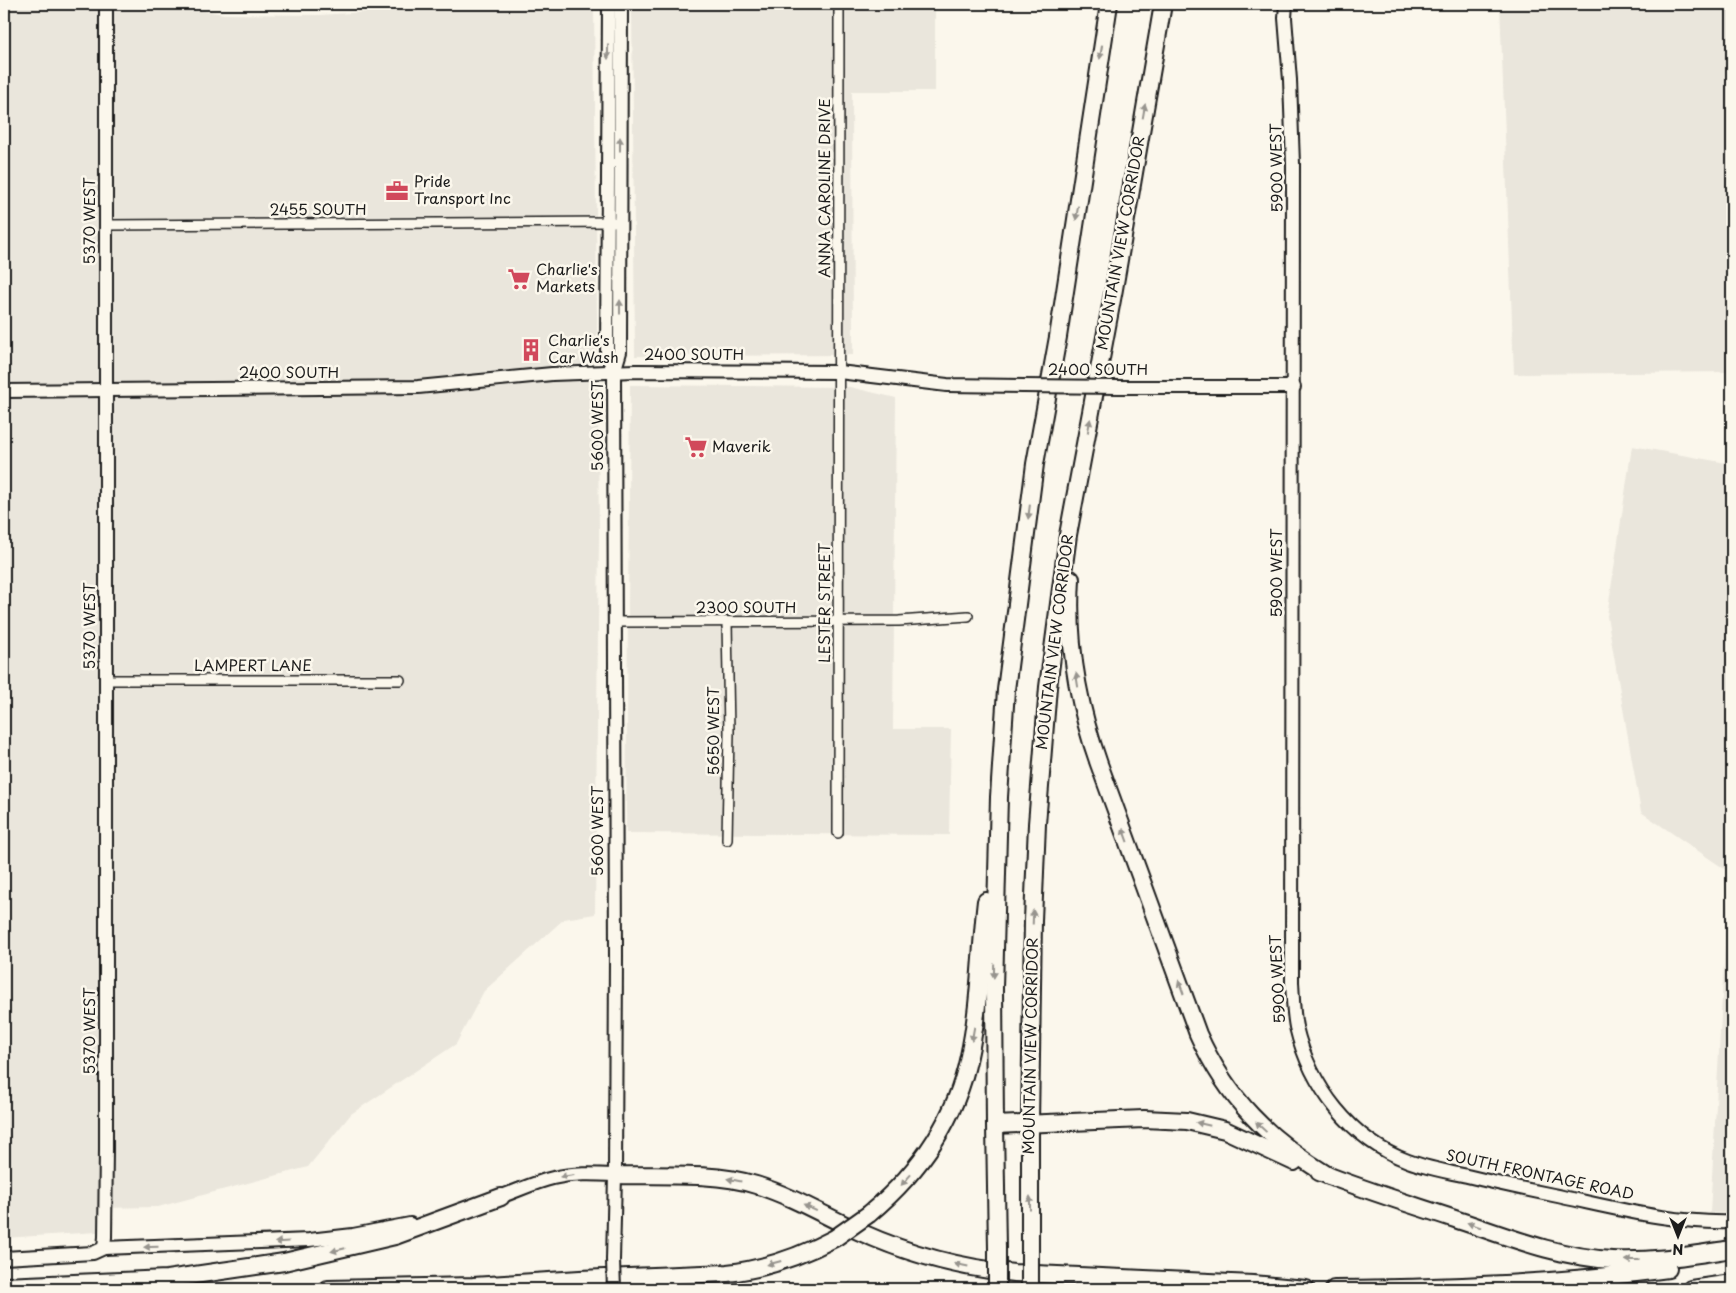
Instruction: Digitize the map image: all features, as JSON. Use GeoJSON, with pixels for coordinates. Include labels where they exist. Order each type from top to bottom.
{"type":"FeatureCollection","features":[{"type":"Feature","properties":{"kind":"highway"},"geometry":{"type":"LineString","coordinates":[[328,1289],[473,1286],[734,1272],[783,1261],[835,1238],[869,1214],[892,1194],[924,1158],[947,1119],[959,1089],[967,1065],[974,1025],[1000,733],[1035,464],[1058,336],[1109,4]]}},
{"type":"Feature","properties":{"kind":"highway","name":"MOUNTAIN VIEW CORRIDOR"},"geometry":{"type":"LineString","coordinates":[[1030,1289],[1033,920],[1043,738],[1068,535],[1114,289],[1162,4]]}},
{"type":"Feature","properties":{"kind":"highway"},"geometry":{"type":"LineString","coordinates":[[1085,448],[1072,565],[1071,607],[1075,668],[1092,746],[1198,1034],[1212,1062],[1238,1101],[1258,1124],[1295,1154],[1329,1176]]}},
{"type":"Feature","properties":{"kind":"highway"},"geometry":{"type":"LineString","coordinates":[[998,1289],[995,1125],[995,907],[999,797],[1006,690]]}},
{"type":"Feature","properties":{"kind":"highway"},"geometry":{"type":"LineString","coordinates":[[995,1125],[1149,1119],[1187,1121],[1212,1126],[1238,1135],[1329,1176],[1523,1242],[1572,1255],[1611,1260],[1646,1260],[1677,1258],[1732,1248]]}},
{"type":"Feature","properties":{"kind":"highway"},"geometry":{"type":"LineString","coordinates":[[615,1175],[714,1178],[746,1182],[780,1195],[860,1232],[902,1248],[950,1263],[984,1270],[1254,1284],[1306,1289]]}},
{"type":"Feature","properties":{"kind":"highway"},"geometry":{"type":"LineString","coordinates":[[4,1286],[167,1279],[284,1262],[394,1236],[501,1197]]}},
{"type":"Feature","properties":{"kind":"highway"},"geometry":{"type":"LineString","coordinates":[[1334,1289],[1429,1288],[1524,1282],[1642,1272],[1732,1259]]}},
{"type":"Feature","properties":{"kind":"highway"},"geometry":{"type":"LineString","coordinates":[[1691,1289],[1732,1283]]}},
{"type":"Feature","properties":{"kind":"street","name":"5370 WEST"},"geometry":{"type":"LineString","coordinates":[[104,1248],[106,1237],[107,680],[106,4]]}},
{"type":"Feature","properties":{"kind":"street","name":"5600 WEST"},"geometry":{"type":"LineString","coordinates":[[608,4],[614,222],[620,352],[614,372],[614,1289]]}},
{"type":"Feature","properties":{"kind":"street","name":"5600 WEST"},"geometry":{"type":"LineString","coordinates":[[614,222],[621,4]]}},
{"type":"Feature","properties":{"kind":"street","name":"ANNA CAROLINE DRIVE"},"geometry":{"type":"LineString","coordinates":[[839,4],[839,372]]}},
{"type":"Feature","properties":{"kind":"street","name":"5900 WEST"},"geometry":{"type":"LineString","coordinates":[[1286,4],[1285,18],[1294,164],[1292,966],[1294,1011],[1301,1044],[1315,1078],[1325,1095],[1352,1126]]}},
{"type":"Feature","properties":{"kind":"street","name":"2455 SOUTH"},"geometry":{"type":"LineString","coordinates":[[107,225],[614,222]]}},
{"type":"Feature","properties":{"kind":"street","name":"2400 SOUTH"},"geometry":{"type":"LineString","coordinates":[[4,391],[418,387],[536,375],[614,372],[839,372],[947,385],[1294,387]]}},
{"type":"Feature","properties":{"kind":"street","name":"LESTER STREET"},"geometry":{"type":"LineString","coordinates":[[838,833],[839,372]]}},
{"type":"Feature","properties":{"kind":"street","name":"2300 SOUTH"},"geometry":{"type":"LineString","coordinates":[[614,622],[838,622],[924,620],[968,616]]}},
{"type":"Feature","properties":{"kind":"street","name":"5650 WEST"},"geometry":{"type":"LineString","coordinates":[[727,622],[729,732],[727,840]]}},
{"type":"Feature","properties":{"kind":"street","name":"LAMPERT LANE"},"geometry":{"type":"LineString","coordinates":[[107,680],[400,680]]}},
{"type":"Feature","properties":{"kind":"street","name":"SOUTH FRONTAGE ROAD"},"geometry":{"type":"LineString","coordinates":[[1352,1126],[1388,1152],[1407,1161],[1432,1168],[1650,1215],[1697,1222],[1732,1222]]}},
{"type":"Feature","properties":{"kind":"street"},"geometry":{"type":"LineString","coordinates":[[4,1258],[93,1253],[104,1248],[274,1242],[338,1237],[422,1221],[561,1176],[580,1174],[615,1175]]}},
{"type":"Feature","properties":{"kind":"shaded area"},"geometry":{"type":"Polygon","coordinates":[[[4,4],[159,4],[224,14],[319,15],[432,8],[465,8],[486,4],[594,4],[599,533],[595,914],[564,919],[484,991],[456,1044],[351,1114],[308,1167],[158,1207],[98,1208],[97,1232],[4,1238],[4,4]]]}},
{"type":"Feature","properties":{"kind":"shaded area"},"geometry":{"type":"Polygon","coordinates":[[[632,4],[935,4],[935,91],[852,91],[853,355],[635,356],[632,4]]]}},
{"type":"Feature","properties":{"kind":"shaded area"},"geometry":{"type":"Polygon","coordinates":[[[1500,4],[1732,4],[1732,372],[1514,374],[1500,4]]]}},
{"type":"Feature","properties":{"kind":"shaded area"},"geometry":{"type":"Polygon","coordinates":[[[630,385],[850,387],[896,398],[893,729],[951,729],[949,835],[626,833],[630,385]]]}},
{"type":"Feature","properties":{"kind":"shaded area"},"geometry":{"type":"Polygon","coordinates":[[[1632,446],[1732,464],[1732,1213],[1710,1213],[1729,872],[1641,812],[1607,616],[1632,446]]]}},
{"type":"Feature","properties":{"kind":"place","name":"Pride Transport Inc"},"geometry":{"type":"Point","coordinates":[397,191]}},
{"type":"Feature","properties":{"kind":"place","name":"Charlie's Markets"},"geometry":{"type":"Point","coordinates":[519,279]}},
{"type":"Feature","properties":{"kind":"place","name":"Charlie's Car Wash"},"geometry":{"type":"Point","coordinates":[531,350]}},
{"type":"Feature","properties":{"kind":"place","name":"Maverik"},"geometry":{"type":"Point","coordinates":[696,447]}}]}
